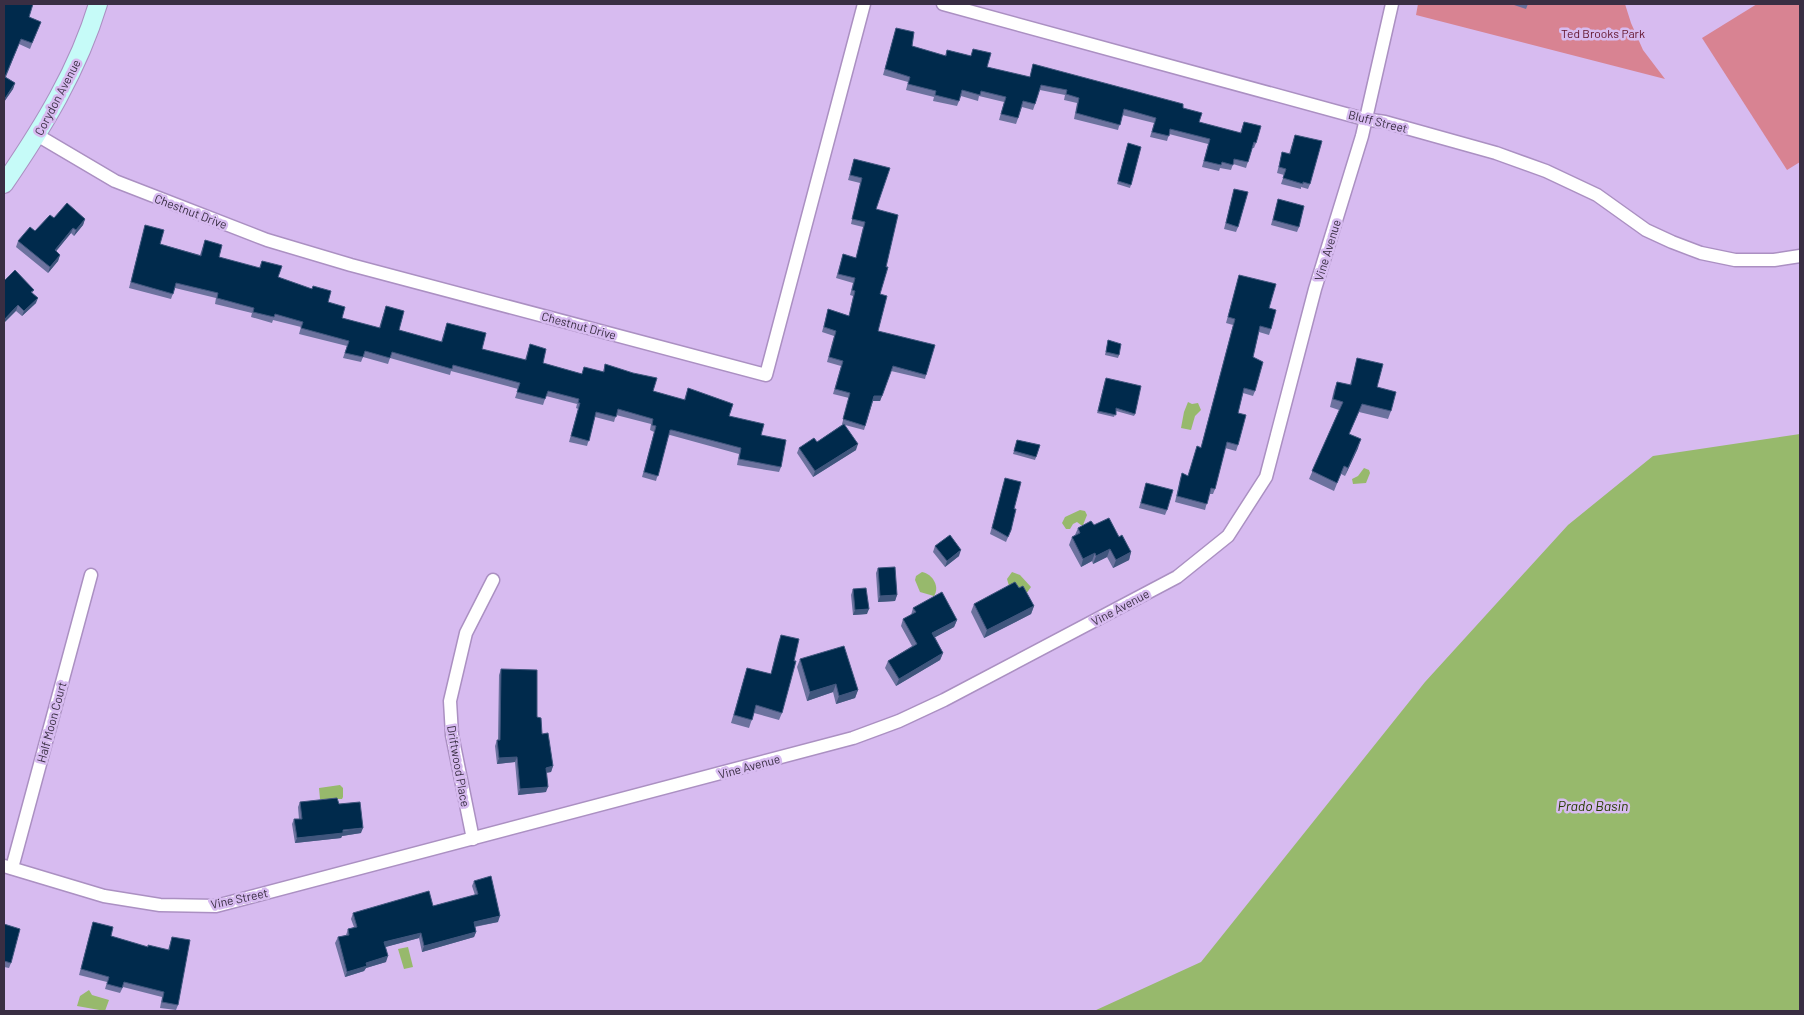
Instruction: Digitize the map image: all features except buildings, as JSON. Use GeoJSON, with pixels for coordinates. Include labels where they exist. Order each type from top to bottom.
{"type":"FeatureCollection","features":[{"type":"Feature","properties":{"kind":"main road","name":"Corydon Avenue"},"geometry":{"type":"LineString","coordinates":[[4,184],[37,135],[61,94],[78,59],[98,4]]}},
{"type":"Feature","properties":{"kind":"street","name":"Chestnut Drive"},"geometry":{"type":"LineString","coordinates":[[37,135],[115,181],[268,240],[352,265],[766,374],[864,4]]}},
{"type":"Feature","properties":{"kind":"street","name":"Bluff Street"},"geometry":{"type":"LineString","coordinates":[[943,4],[1364,119],[1385,122],[1496,153],[1546,171],[1596,195],[1646,230],[1701,253],[1735,260],[1774,260],[1800,256]]}},
{"type":"Feature","properties":{"kind":"street","name":"Vine Avenue"},"geometry":{"type":"LineString","coordinates":[[473,839],[853,738],[899,721],[944,700],[1177,577],[1228,536],[1266,477],[1315,289],[1362,136],[1364,119],[1370,103],[1392,4]]}},
{"type":"Feature","properties":{"kind":"street","name":"Half Moon Court"},"geometry":{"type":"LineString","coordinates":[[8,867],[90,575]]}},
{"type":"Feature","properties":{"kind":"street","name":"Driftwood Place"},"geometry":{"type":"LineString","coordinates":[[473,839],[452,735],[450,701],[466,633],[493,580]]}},
{"type":"Feature","properties":{"kind":"street","name":"Vine Street"},"geometry":{"type":"LineString","coordinates":[[8,867],[104,896],[160,904],[216,906],[473,839]]}},
{"type":"Feature","properties":{"kind":"green space","name":"Ted Brooks Park"},"geometry":{"type":"Polygon","coordinates":[[[1418,4],[1625,4],[1643,50],[1665,79],[1416,15],[1418,4]]]}},
{"type":"Feature","properties":{"kind":"green space"},"geometry":{"type":"Polygon","coordinates":[[[1757,4],[1800,4],[1800,162],[1787,170],[1702,38],[1757,4]]]}},
{"type":"Feature","properties":{"kind":"water"},"geometry":{"type":"Polygon","coordinates":[[[1188,402],[1192,404],[1198,403],[1201,410],[1195,416],[1191,430],[1181,428],[1188,402]]]}},
{"type":"Feature","properties":{"kind":"water","name":"Prado Basin"},"geometry":{"type":"Polygon","coordinates":[[[1800,434],[1800,1011],[1094,1011],[1201,962],[1425,682],[1568,525],[1653,456],[1800,434]]]}},
{"type":"Feature","properties":{"kind":"water"},"geometry":{"type":"Polygon","coordinates":[[[1364,468],[1369,470],[1370,473],[1366,483],[1353,484],[1352,479],[1358,476],[1364,468]]]}},
{"type":"Feature","properties":{"kind":"water"},"geometry":{"type":"Polygon","coordinates":[[[1080,510],[1085,511],[1087,515],[1083,525],[1077,522],[1070,529],[1066,529],[1062,523],[1065,517],[1080,510]]]}},
{"type":"Feature","properties":{"kind":"water"},"geometry":{"type":"Polygon","coordinates":[[[922,572],[929,575],[936,585],[934,596],[920,592],[915,580],[916,576],[922,572]]]}},
{"type":"Feature","properties":{"kind":"water"},"geometry":{"type":"Polygon","coordinates":[[[1012,572],[1020,575],[1031,587],[1026,594],[1009,586],[1007,579],[1012,572]]]}},
{"type":"Feature","properties":{"kind":"water"},"geometry":{"type":"Polygon","coordinates":[[[340,785],[343,788],[342,799],[320,799],[319,788],[340,785]]]}},
{"type":"Feature","properties":{"kind":"water"},"geometry":{"type":"Polygon","coordinates":[[[408,947],[413,967],[404,969],[398,949],[408,947]]]}},
{"type":"Feature","properties":{"kind":"water"},"geometry":{"type":"Polygon","coordinates":[[[89,990],[92,995],[109,1000],[105,1011],[77,1006],[80,996],[89,990]]]}}]}
